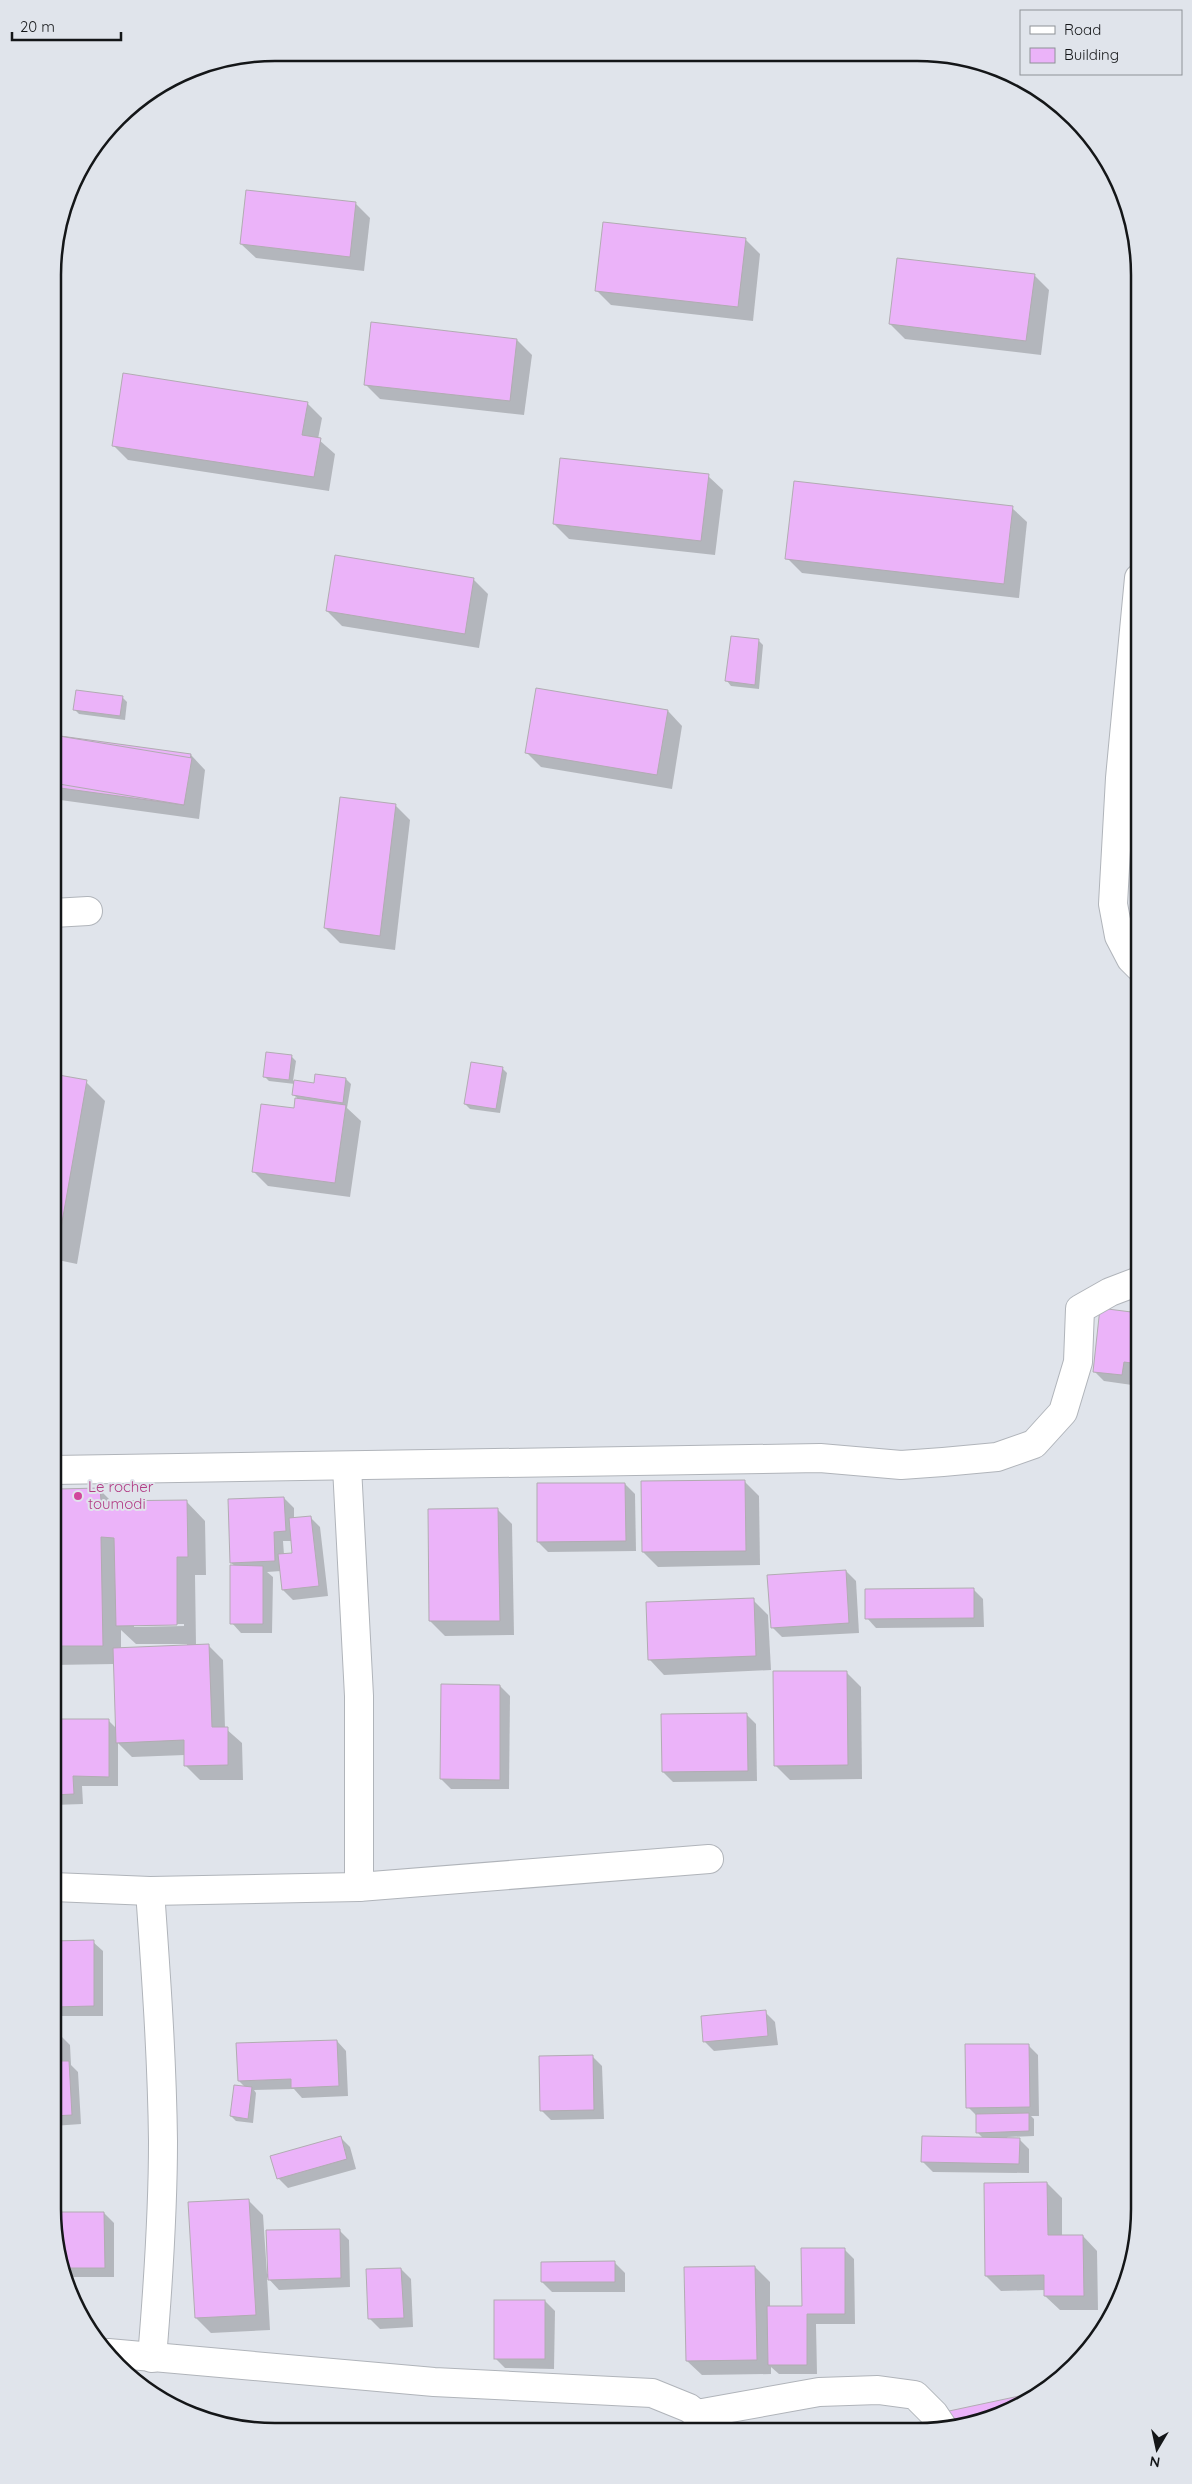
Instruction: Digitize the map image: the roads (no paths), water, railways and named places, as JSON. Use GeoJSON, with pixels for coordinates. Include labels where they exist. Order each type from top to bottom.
{"type":"FeatureCollection","features":[{"type":"Feature","properties":{"kind":"street"},"geometry":{"type":"LineString","coordinates":[[1131,662],[1120,778],[1114,904],[1119,936],[1131,959]]}},
{"type":"Feature","properties":{"kind":"street"},"geometry":{"type":"LineString","coordinates":[[61,913],[88,911]]}},
{"type":"Feature","properties":{"kind":"street"},"geometry":{"type":"LineString","coordinates":[[61,1470],[347,1467],[820,1458],[900,1465],[997,1457],[1034,1444],[1063,1412],[1078,1362],[1080,1309],[1110,1292],[1131,1284]]}},
{"type":"Feature","properties":{"kind":"street"},"geometry":{"type":"LineString","coordinates":[[347,1467],[358,1687],[360,1887]]}},
{"type":"Feature","properties":{"kind":"street"},"geometry":{"type":"LineString","coordinates":[[61,1887],[150,1891],[360,1887],[709,1859]]}},
{"type":"Feature","properties":{"kind":"street"},"geometry":{"type":"LineString","coordinates":[[150,1891],[160,2046],[163,2141],[160,2263],[152,2358]]}},
{"type":"Feature","properties":{"kind":"street"},"geometry":{"type":"LineString","coordinates":[[119,2355],[434,2382],[652,2393],[689,2408],[707,2422],[818,2392],[878,2390],[915,2395],[939,2421]]}},
{"type":"Feature","properties":{"kind":"place","name":"Le rocher toumodi"},"geometry":{"type":"Point","coordinates":[78,1496]}}]}
